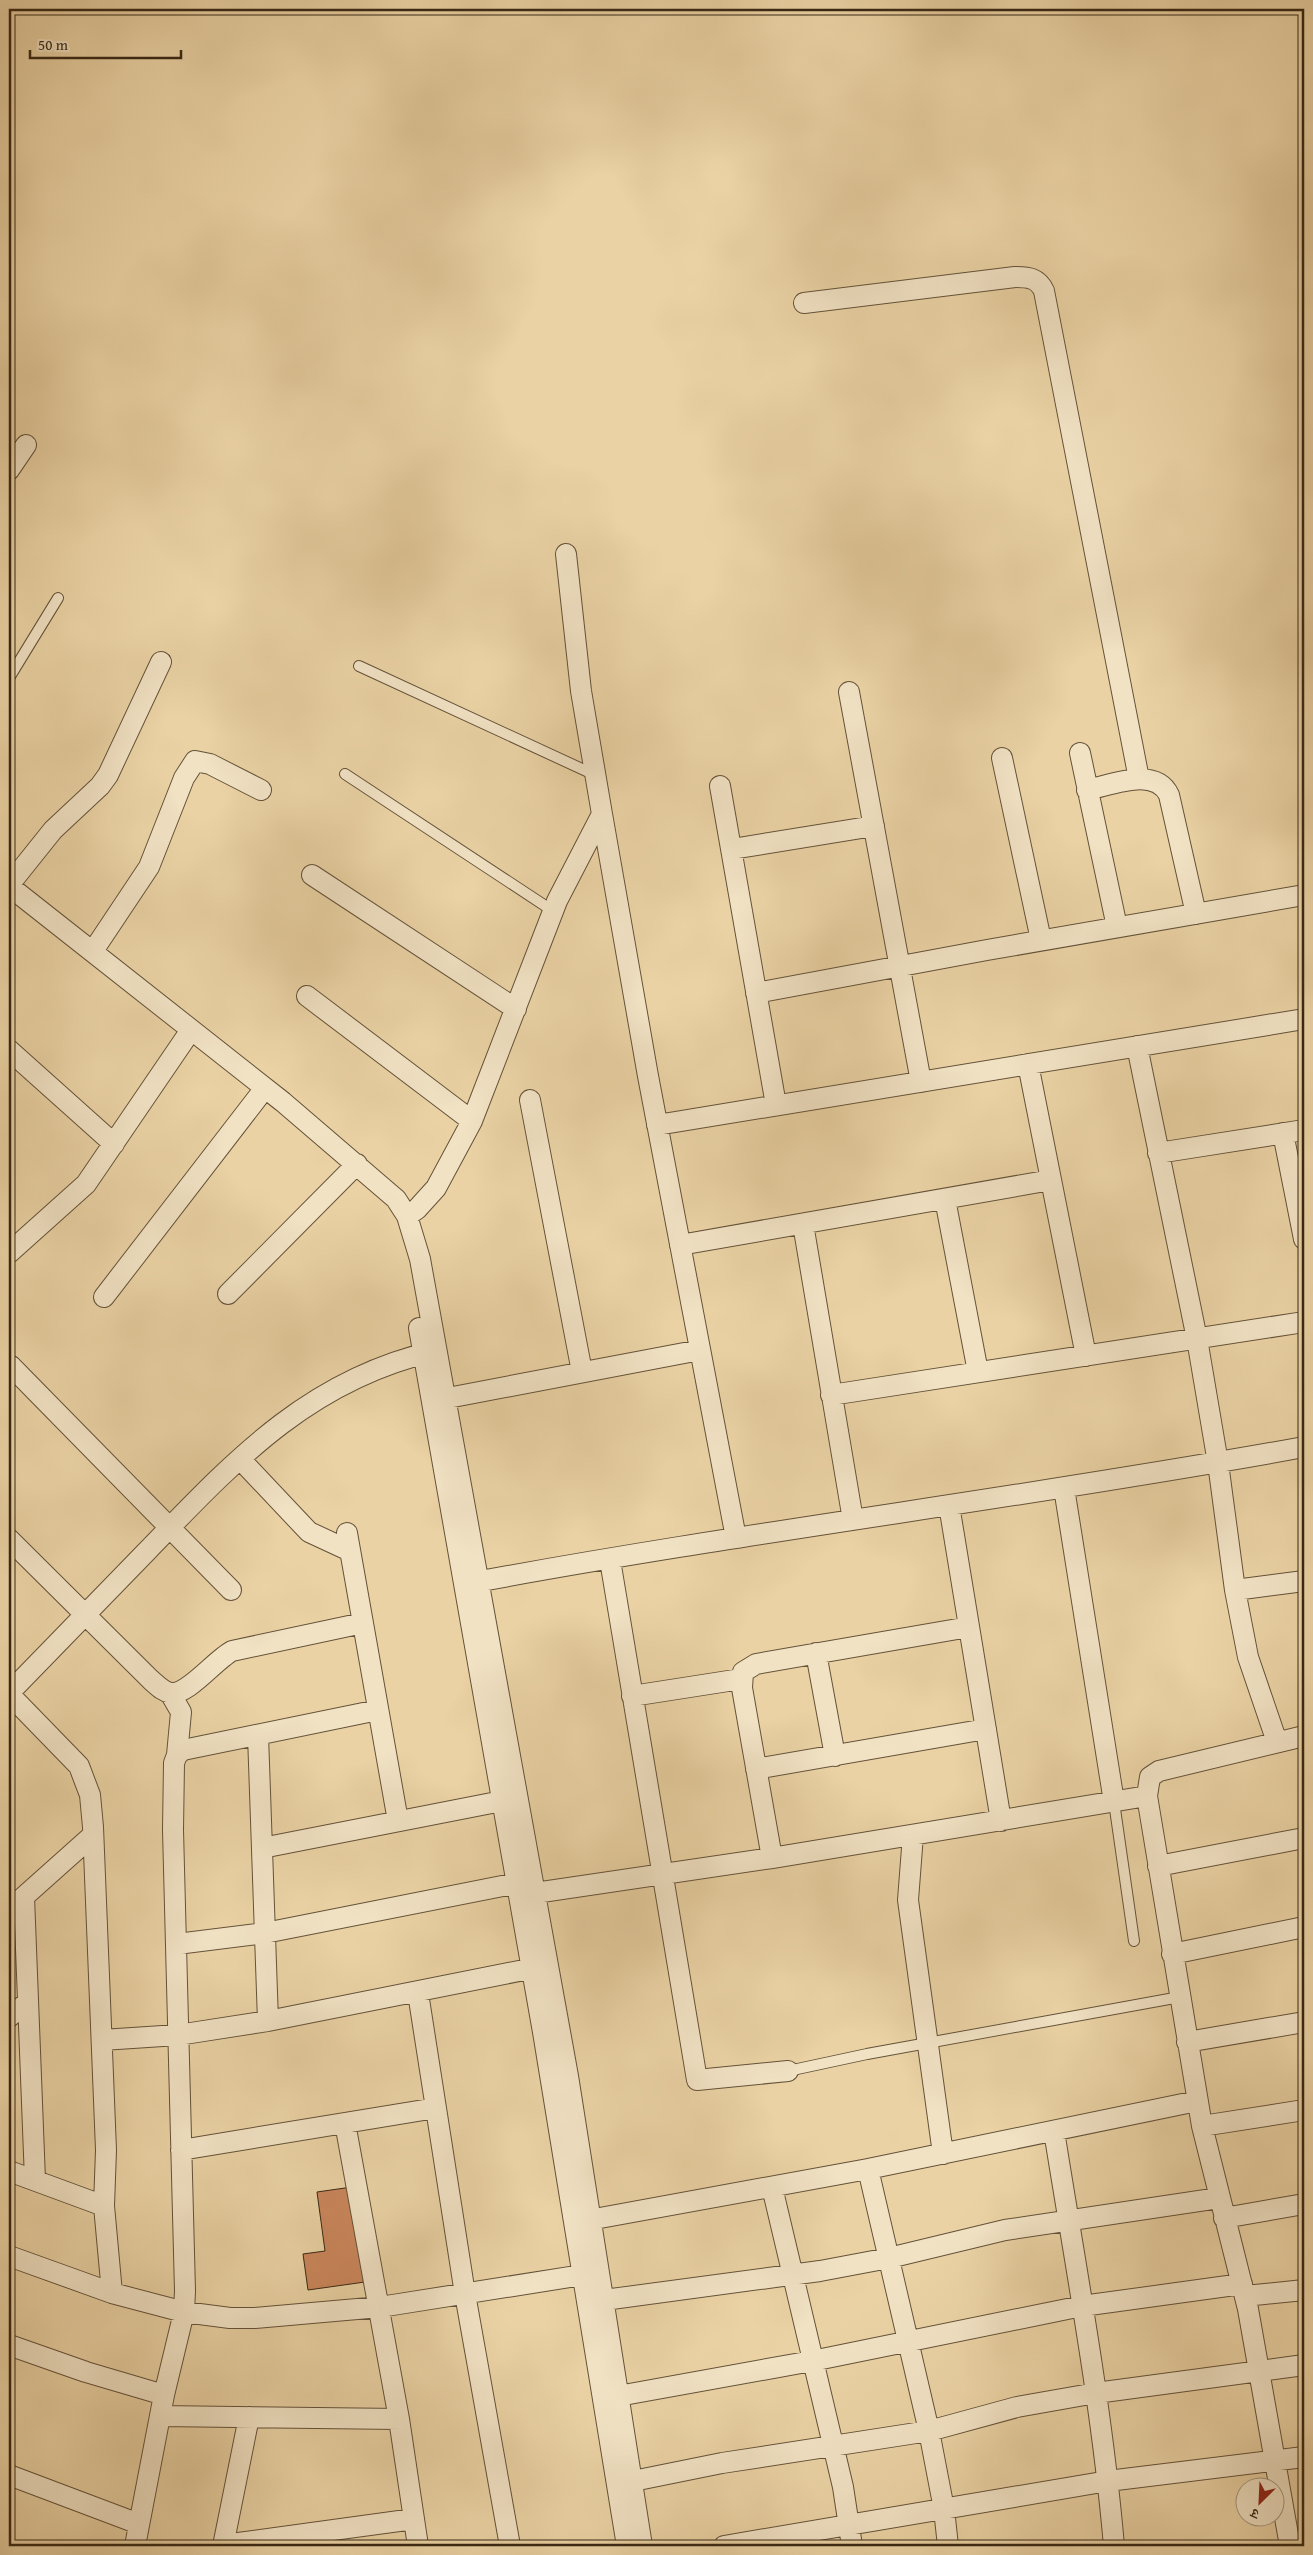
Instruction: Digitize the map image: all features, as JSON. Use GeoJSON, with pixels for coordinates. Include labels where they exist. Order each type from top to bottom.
{"type":"FeatureCollection","features":[{"type":"Feature","properties":{"kind":"street"},"geometry":{"type":"LineString","coordinates":[[804,303],[1015,277],[1029,277],[1040,282],[1044,291],[1139,780]]}},
{"type":"Feature","properties":{"kind":"street"},"geometry":{"type":"LineString","coordinates":[[9,470],[26,445]]}},
{"type":"Feature","properties":{"kind":"street"},"geometry":{"type":"LineString","coordinates":[[566,554],[580,682],[595,775],[657,1125],[736,1538]]}},
{"type":"Feature","properties":{"kind":"street"},"geometry":{"type":"LineString","coordinates":[[161,662],[108,775],[100,786],[53,830],[9,885],[265,1088],[357,1164],[396,1199],[407,1216],[420,1259],[430,1352],[438,1400],[528,1886],[611,2397],[633,2481],[642,2546]]}},
{"type":"Feature","properties":{"kind":"street"},"geometry":{"type":"LineString","coordinates":[[850,692],[922,1082]]}},
{"type":"Feature","properties":{"kind":"street"},"geometry":{"type":"LineString","coordinates":[[1080,753],[1116,927]]}},
{"type":"Feature","properties":{"kind":"street"},"geometry":{"type":"LineString","coordinates":[[1002,758],[1042,940]]}},
{"type":"Feature","properties":{"kind":"street"},"geometry":{"type":"LineString","coordinates":[[93,951],[149,867],[184,778],[195,761],[210,764],[261,790]]}},
{"type":"Feature","properties":{"kind":"street"},"geometry":{"type":"LineString","coordinates":[[1088,790],[1139,780],[1158,782],[1165,786],[1169,795],[1196,914]]}},
{"type":"Feature","properties":{"kind":"street"},"geometry":{"type":"LineString","coordinates":[[720,786],[776,1105]]}},
{"type":"Feature","properties":{"kind":"street"},"geometry":{"type":"LineString","coordinates":[[407,1216],[427,1200],[436,1188],[472,1121],[566,879],[602,814]]}},
{"type":"Feature","properties":{"kind":"street"},"geometry":{"type":"LineString","coordinates":[[732,849],[874,826]]}},
{"type":"Feature","properties":{"kind":"street"},"geometry":{"type":"LineString","coordinates":[[312,875],[516,1010]]}},
{"type":"Feature","properties":{"kind":"street"},"geometry":{"type":"LineString","coordinates":[[756,992],[1304,895]]}},
{"type":"Feature","properties":{"kind":"street"},"geometry":{"type":"LineString","coordinates":[[307,996],[472,1121]]}},
{"type":"Feature","properties":{"kind":"street"},"geometry":{"type":"LineString","coordinates":[[657,1125],[1304,1019]]}},
{"type":"Feature","properties":{"kind":"street"},"geometry":{"type":"LineString","coordinates":[[9,1253],[86,1184],[191,1030]]}},
{"type":"Feature","properties":{"kind":"street"},"geometry":{"type":"LineString","coordinates":[[1137,1046],[1197,1339],[1218,1463],[1235,1590],[1248,1657],[1277,1742]]}},
{"type":"Feature","properties":{"kind":"street"},"geometry":{"type":"LineString","coordinates":[[9,1050],[114,1144]]}},
{"type":"Feature","properties":{"kind":"street"},"geometry":{"type":"LineString","coordinates":[[1028,1064],[1086,1356]]}},
{"type":"Feature","properties":{"kind":"street"},"geometry":{"type":"LineString","coordinates":[[104,1297],[265,1088]]}},
{"type":"Feature","properties":{"kind":"street"},"geometry":{"type":"LineString","coordinates":[[530,1100],[582,1372]]}},
{"type":"Feature","properties":{"kind":"street"},"geometry":{"type":"LineString","coordinates":[[1158,1153],[1304,1130]]}},
{"type":"Feature","properties":{"kind":"street"},"geometry":{"type":"LineString","coordinates":[[1283,1133],[1304,1239]]}},
{"type":"Feature","properties":{"kind":"street"},"geometry":{"type":"LineString","coordinates":[[228,1294],[357,1164]]}},
{"type":"Feature","properties":{"kind":"street"},"geometry":{"type":"LineString","coordinates":[[680,1245],[1051,1180]]}},
{"type":"Feature","properties":{"kind":"street"},"geometry":{"type":"LineString","coordinates":[[389,1193],[430,1352]]}},
{"type":"Feature","properties":{"kind":"street"},"geometry":{"type":"LineString","coordinates":[[945,1198],[978,1372]]}},
{"type":"Feature","properties":{"kind":"street"},"geometry":{"type":"LineString","coordinates":[[803,1224],[853,1520]]}},
{"type":"Feature","properties":{"kind":"street"},"geometry":{"type":"LineString","coordinates":[[831,1395],[1304,1322]]}},
{"type":"Feature","properties":{"kind":"street"},"geometry":{"type":"LineString","coordinates":[[438,1400],[700,1350]]}},
{"type":"Feature","properties":{"kind":"street"},"geometry":{"type":"LineString","coordinates":[[112,2293],[104,2206],[106,2150],[90,1795],[79,1766],[9,1693],[170,1527],[268,1434],[302,1408],[342,1384],[373,1369],[430,1352]]}},
{"type":"Feature","properties":{"kind":"street"},"geometry":{"type":"LineString","coordinates":[[11,1366],[232,1590]]}},
{"type":"Feature","properties":{"kind":"street"},"geometry":{"type":"LineString","coordinates":[[471,1583],[736,1538],[1218,1463],[1304,1447]]}},
{"type":"Feature","properties":{"kind":"street"},"geometry":{"type":"LineString","coordinates":[[240,1459],[309,1532],[349,1542],[398,1821]]}},
{"type":"Feature","properties":{"kind":"street"},"geometry":{"type":"LineString","coordinates":[[1064,1488],[1114,1802]]}},
{"type":"Feature","properties":{"kind":"street"},"geometry":{"type":"LineString","coordinates":[[949,1505],[1001,1820]]}},
{"type":"Feature","properties":{"kind":"street"},"geometry":{"type":"LineString","coordinates":[[9,1539],[151,1680],[162,1690],[170,1693],[181,1692],[221,1657],[232,1651],[363,1623]]}},
{"type":"Feature","properties":{"kind":"street"},"geometry":{"type":"LineString","coordinates":[[610,1560],[698,2080],[788,2071]]}},
{"type":"Feature","properties":{"kind":"street"},"geometry":{"type":"LineString","coordinates":[[1235,1590],[1304,1581]]}},
{"type":"Feature","properties":{"kind":"street"},"geometry":{"type":"LineString","coordinates":[[471,1583],[502,1801],[528,1886]]}},
{"type":"Feature","properties":{"kind":"street"},"geometry":{"type":"LineString","coordinates":[[772,1858],[741,1679],[743,1672],[756,1664],[969,1627]]}},
{"type":"Feature","properties":{"kind":"street"},"geometry":{"type":"LineString","coordinates":[[816,1653],[835,1756]]}},
{"type":"Feature","properties":{"kind":"street"},"geometry":{"type":"LineString","coordinates":[[632,1696],[741,1679]]}},
{"type":"Feature","properties":{"kind":"street"},"geometry":{"type":"LineString","coordinates":[[135,2546],[164,2395],[184,2312],[186,2266],[181,2150],[173,1790],[181,1712],[170,1693]]}},
{"type":"Feature","properties":{"kind":"street"},"geometry":{"type":"LineString","coordinates":[[177,1755],[183,1750],[378,1710]]}},
{"type":"Feature","properties":{"kind":"street"},"geometry":{"type":"LineString","coordinates":[[756,1769],[986,1729]]}},
{"type":"Feature","properties":{"kind":"street"},"geometry":{"type":"LineString","coordinates":[[258,1735],[268,2021]]}},
{"type":"Feature","properties":{"kind":"street"},"geometry":{"type":"LineString","coordinates":[[1290,2546],[1244,2290],[1219,2198],[1197,2101],[1147,1796],[1150,1778],[1159,1771],[1304,1736]]}},
{"type":"Feature","properties":{"kind":"street"},"geometry":{"type":"LineString","coordinates":[[177,1944],[265,1933],[528,1886],[663,1874],[772,1858],[1147,1796]]}},
{"type":"Feature","properties":{"kind":"street"},"geometry":{"type":"LineString","coordinates":[[262,1848],[502,1801]]}},
{"type":"Feature","properties":{"kind":"street"},"geometry":{"type":"LineString","coordinates":[[9,1910],[93,1835]]}},
{"type":"Feature","properties":{"kind":"street"},"geometry":{"type":"LineString","coordinates":[[913,1835],[908,1900],[943,2154]]}},
{"type":"Feature","properties":{"kind":"street"},"geometry":{"type":"LineString","coordinates":[[1158,1866],[1304,1838]]}},
{"type":"Feature","properties":{"kind":"street"},"geometry":{"type":"LineString","coordinates":[[24,1897],[36,2180]]}},
{"type":"Feature","properties":{"kind":"street"},"geometry":{"type":"LineString","coordinates":[[1172,1954],[1304,1927]]}},
{"type":"Feature","properties":{"kind":"street"},"geometry":{"type":"LineString","coordinates":[[102,2040],[178,2035],[268,2021],[418,1993],[540,1967]]}},
{"type":"Feature","properties":{"kind":"street"},"geometry":{"type":"LineString","coordinates":[[418,1993],[464,2294],[510,2546]]}},
{"type":"Feature","properties":{"kind":"street"},"geometry":{"type":"LineString","coordinates":[[9,2017],[28,2002]]}},
{"type":"Feature","properties":{"kind":"street"},"geometry":{"type":"LineString","coordinates":[[1187,2042],[1304,2022]]}},
{"type":"Feature","properties":{"kind":"street"},"geometry":{"type":"LineString","coordinates":[[582,2221],[868,2169],[1197,2101]]}},
{"type":"Feature","properties":{"kind":"street"},"geometry":{"type":"LineString","coordinates":[[181,2150],[436,2108]]}},
{"type":"Feature","properties":{"kind":"street"},"geometry":{"type":"LineString","coordinates":[[1202,2126],[1304,2110]]}},
{"type":"Feature","properties":{"kind":"street"},"geometry":{"type":"LineString","coordinates":[[345,2123],[380,2307],[418,2546]]}},
{"type":"Feature","properties":{"kind":"street"},"geometry":{"type":"LineString","coordinates":[[1054,2131],[1096,2393],[1108,2481],[1114,2546]]}},
{"type":"Feature","properties":{"kind":"street"},"geometry":{"type":"LineString","coordinates":[[868,2169],[929,2431],[944,2509],[948,2546]]}},
{"type":"Feature","properties":{"kind":"street"},"geometry":{"type":"LineString","coordinates":[[9,2171],[104,2206]]}},
{"type":"Feature","properties":{"kind":"street"},"geometry":{"type":"LineString","coordinates":[[772,2187],[833,2447],[850,2525],[852,2546]]}},
{"type":"Feature","properties":{"kind":"street"},"geometry":{"type":"LineString","coordinates":[[604,2300],[793,2276],[889,2258],[1006,2230],[1068,2219],[1219,2198]]}},
{"type":"Feature","properties":{"kind":"street"},"geometry":{"type":"LineString","coordinates":[[1224,2218],[1304,2204]]}},
{"type":"Feature","properties":{"kind":"street"},"geometry":{"type":"LineString","coordinates":[[9,2256],[112,2293],[184,2312],[230,2318],[255,2318],[380,2307],[591,2274]]}},
{"type":"Feature","properties":{"kind":"street"},"geometry":{"type":"LineString","coordinates":[[591,2274],[604,2300],[611,2397],[627,2546]]}},
{"type":"Feature","properties":{"kind":"street"},"geometry":{"type":"LineString","coordinates":[[611,2397],[812,2361],[1082,2306],[1244,2290],[1304,2290]]}},
{"type":"Feature","properties":{"kind":"street"},"geometry":{"type":"LineString","coordinates":[[9,2345],[96,2375],[164,2395]]}},
{"type":"Feature","properties":{"kind":"street"},"geometry":{"type":"LineString","coordinates":[[633,2481],[740,2460],[929,2431],[1017,2407],[1096,2393],[1304,2365]]}},
{"type":"Feature","properties":{"kind":"street"},"geometry":{"type":"LineString","coordinates":[[160,2416],[399,2419]]}},
{"type":"Feature","properties":{"kind":"street"},"geometry":{"type":"LineString","coordinates":[[249,2417],[223,2546],[414,2519]]}},
{"type":"Feature","properties":{"kind":"street"},"geometry":{"type":"LineString","coordinates":[[724,2546],[1108,2481],[1276,2462],[1304,2457]]}},
{"type":"Feature","properties":{"kind":"street"},"geometry":{"type":"LineString","coordinates":[[9,2475],[139,2524]]}},
{"type":"Feature","properties":{"kind":"lane"},"geometry":{"type":"LineString","coordinates":[[9,678],[58,598]]}},
{"type":"Feature","properties":{"kind":"lane"},"geometry":{"type":"LineString","coordinates":[[358,666],[595,775]]}},
{"type":"Feature","properties":{"kind":"lane"},"geometry":{"type":"LineString","coordinates":[[345,774],[553,910]]}},
{"type":"Feature","properties":{"kind":"lane"},"geometry":{"type":"LineString","coordinates":[[1114,1802],[1134,1941]]}},
{"type":"Feature","properties":{"kind":"lane"},"geometry":{"type":"LineString","coordinates":[[788,2071],[927,2043],[1180,1997]]}},
{"type":"Feature","properties":{"kind":"building"},"geometry":{"type":"Polygon","coordinates":[[[352,2187],[365,2282],[308,2290],[303,2254],[325,2251],[317,2192],[352,2187]]]}}]}
